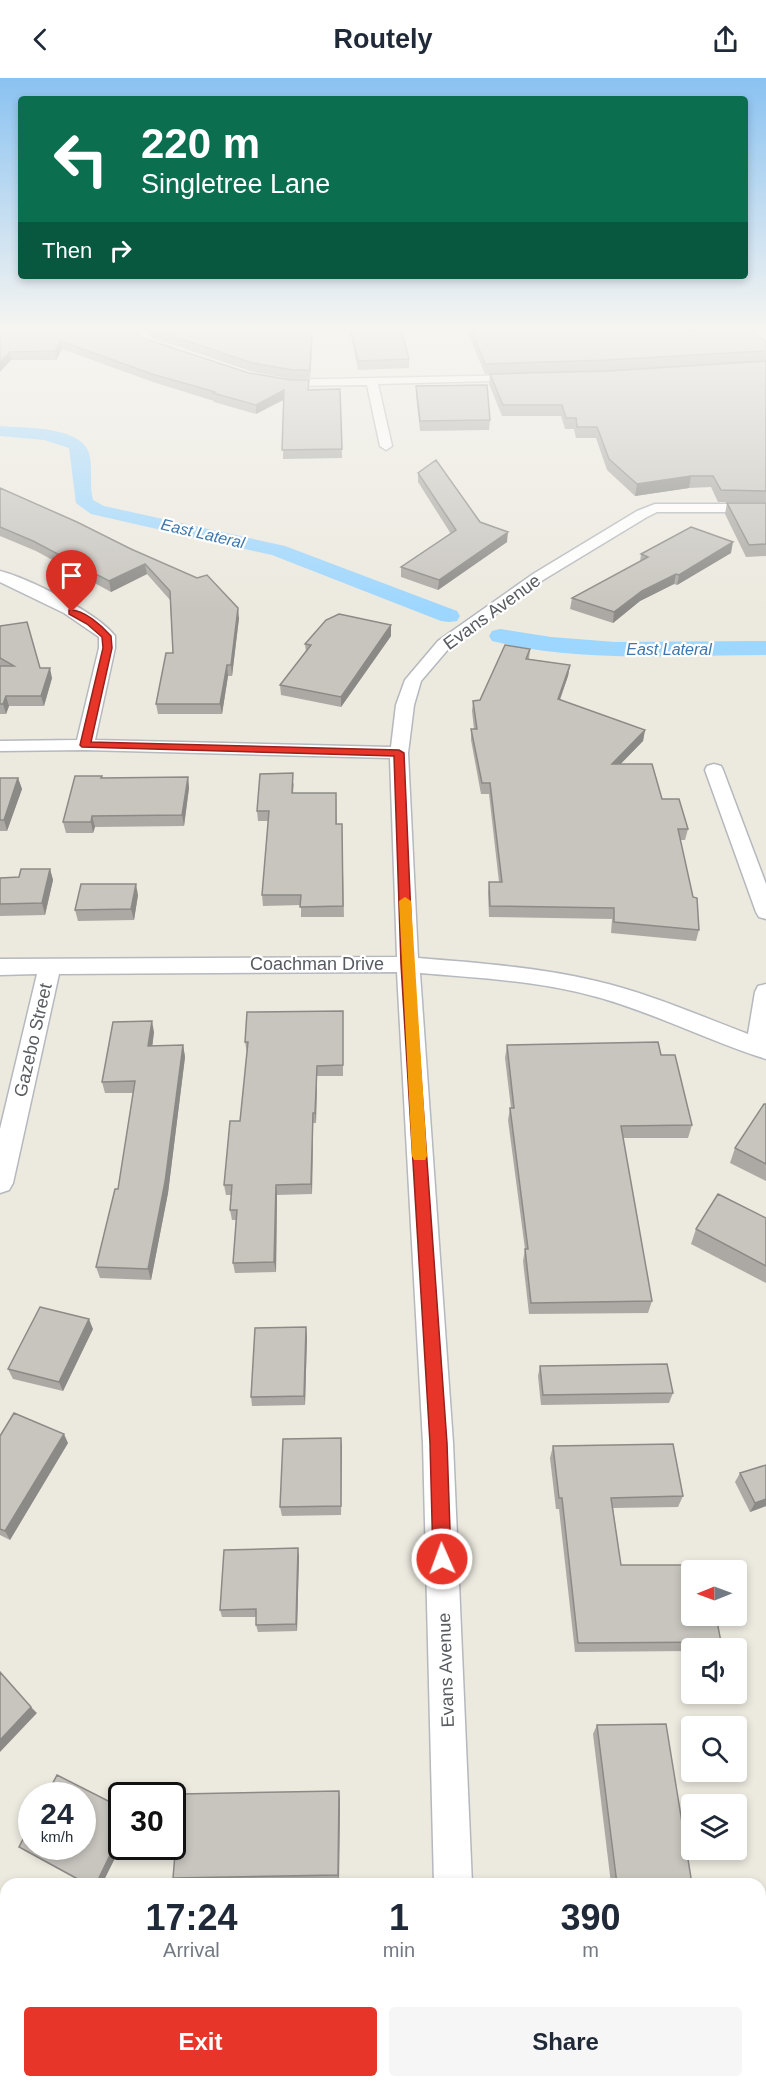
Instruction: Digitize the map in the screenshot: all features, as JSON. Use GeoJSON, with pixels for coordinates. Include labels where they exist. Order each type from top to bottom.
{"type":"FeatureCollection","features":[{"type":"Feature","properties":{"kind":"street"},"geometry":{"type":"LineString","coordinates":[[381,423],[386,446]]}},
{"type":"Feature","properties":{"kind":"street","name":"Evans Avenue"},"geometry":{"type":"LineString","coordinates":[[453,1878],[438,1443],[407,964],[399,753],[405,705],[413,680],[444,644],[538,577],[642,514],[655,508],[766,508]]}},
{"type":"Feature","properties":{"kind":"street"},"geometry":{"type":"LineString","coordinates":[[0,576],[36,592],[90,622],[107,636],[107,648],[85,745]]}},
{"type":"Feature","properties":{"kind":"street"},"geometry":{"type":"LineString","coordinates":[[0,747],[85,745],[399,753]]}},
{"type":"Feature","properties":{"kind":"street"},"geometry":{"type":"LineString","coordinates":[[714,770],[766,912]]}},
{"type":"Feature","properties":{"kind":"street","name":"Coachman Drive"},"geometry":{"type":"LineString","coordinates":[[0,967],[407,964],[526,975],[597,989],[652,1006],[762,1048]]}},
{"type":"Feature","properties":{"kind":"street","name":"Gazebo Street"},"geometry":{"type":"LineString","coordinates":[[0,1183],[50,967]]}},
{"type":"Feature","properties":{"kind":"street"},"geometry":{"type":"LineString","coordinates":[[762,1048],[766,992]]}},
{"type":"Feature","properties":{"kind":"building"},"geometry":{"type":"Polygon","coordinates":[[[283,423],[341,423],[342,449],[282,450],[283,423]]]}},
{"type":"Feature","properties":{"kind":"building"},"geometry":{"type":"Polygon","coordinates":[[[577,423],[766,423],[766,491],[721,490],[713,476],[691,476],[637,484],[609,459],[597,427],[577,427],[577,423]]]}},
{"type":"Feature","properties":{"kind":"building"},"geometry":{"type":"Polygon","coordinates":[[[436,460],[480,522],[508,532],[439,580],[401,567],[456,530],[418,473],[436,460]]]}},
{"type":"Feature","properties":{"kind":"building"},"geometry":{"type":"Polygon","coordinates":[[[0,488],[197,578],[207,575],[238,608],[231,665],[227,665],[220,704],[156,704],[166,653],[173,653],[170,591],[145,564],[109,581],[33,541],[0,527],[0,488]]]}},
{"type":"Feature","properties":{"kind":"building"},"geometry":{"type":"Polygon","coordinates":[[[727,503],[766,503],[766,544],[749,545],[727,503]]]}},
{"type":"Feature","properties":{"kind":"building"},"geometry":{"type":"Polygon","coordinates":[[[691,527],[733,542],[679,575],[676,574],[642,591],[614,612],[572,598],[648,557],[641,554],[691,527]]]}},
{"type":"Feature","properties":{"kind":"building"},"geometry":{"type":"Polygon","coordinates":[[[339,614],[391,625],[341,697],[280,685],[311,645],[305,644],[326,620],[339,614]]]}},
{"type":"Feature","properties":{"kind":"building"},"geometry":{"type":"Polygon","coordinates":[[[27,622],[40,668],[50,668],[41,696],[6,696],[3,704],[0,704],[0,666],[14,666],[0,658],[0,626],[27,622]]]}},
{"type":"Feature","properties":{"kind":"building"},"geometry":{"type":"Polygon","coordinates":[[[505,645],[530,649],[526,659],[570,665],[558,699],[645,730],[612,764],[652,764],[662,799],[679,799],[688,829],[678,829],[693,897],[697,898],[699,930],[614,922],[614,908],[490,906],[489,882],[502,882],[490,783],[482,783],[471,729],[477,729],[473,701],[480,700],[505,645]]]}},
{"type":"Feature","properties":{"kind":"building"},"geometry":{"type":"Polygon","coordinates":[[[293,773],[292,793],[336,793],[336,824],[342,824],[343,906],[300,907],[301,895],[262,895],[269,811],[257,811],[260,774],[293,773]]]}},
{"type":"Feature","properties":{"kind":"building"},"geometry":{"type":"Polygon","coordinates":[[[75,776],[188,777],[182,815],[92,816],[91,822],[63,822],[75,776]]]}},
{"type":"Feature","properties":{"kind":"building"},"geometry":{"type":"Polygon","coordinates":[[[0,778],[18,778],[4,820],[0,820],[0,778]]]}},
{"type":"Feature","properties":{"kind":"building"},"geometry":{"type":"Polygon","coordinates":[[[21,869],[50,869],[42,903],[0,904],[0,878],[19,877],[21,869]]]}},
{"type":"Feature","properties":{"kind":"building"},"geometry":{"type":"Polygon","coordinates":[[[81,884],[136,884],[131,909],[75,910],[81,884]]]}},
{"type":"Feature","properties":{"kind":"building"},"geometry":{"type":"Polygon","coordinates":[[[343,1011],[343,1065],[317,1066],[311,1184],[276,1185],[274,1262],[233,1263],[237,1210],[230,1210],[232,1185],[224,1185],[230,1121],[240,1121],[248,1042],[245,1042],[247,1012],[343,1011]]]}},
{"type":"Feature","properties":{"kind":"building"},"geometry":{"type":"Polygon","coordinates":[[[152,1021],[148,1046],[183,1045],[165,1182],[148,1269],[96,1267],[115,1189],[118,1189],[135,1081],[102,1082],[113,1022],[152,1021]]]}},
{"type":"Feature","properties":{"kind":"building"},"geometry":{"type":"Polygon","coordinates":[[[658,1042],[661,1055],[675,1055],[692,1125],[621,1126],[652,1301],[531,1303],[525,1249],[528,1249],[510,1108],[514,1108],[507,1045],[658,1042]]]}},
{"type":"Feature","properties":{"kind":"building"},"geometry":{"type":"Polygon","coordinates":[[[766,1104],[766,1164],[735,1148],[766,1104]]]}},
{"type":"Feature","properties":{"kind":"building"},"geometry":{"type":"Polygon","coordinates":[[[718,1194],[766,1218],[766,1266],[696,1229],[718,1194]]]}},
{"type":"Feature","properties":{"kind":"building"},"geometry":{"type":"Polygon","coordinates":[[[40,1307],[89,1319],[59,1382],[8,1369],[40,1307]]]}},
{"type":"Feature","properties":{"kind":"building"},"geometry":{"type":"Polygon","coordinates":[[[306,1327],[304,1396],[251,1397],[255,1328],[306,1327]]]}},
{"type":"Feature","properties":{"kind":"building"},"geometry":{"type":"Polygon","coordinates":[[[667,1364],[673,1393],[543,1395],[540,1366],[667,1364]]]}},
{"type":"Feature","properties":{"kind":"building"},"geometry":{"type":"Polygon","coordinates":[[[14,1413],[64,1434],[5,1531],[0,1529],[0,1436],[14,1413]]]}},
{"type":"Feature","properties":{"kind":"building"},"geometry":{"type":"Polygon","coordinates":[[[341,1438],[341,1506],[280,1507],[283,1439],[341,1438]]]}},
{"type":"Feature","properties":{"kind":"building"},"geometry":{"type":"Polygon","coordinates":[[[673,1444],[683,1496],[611,1498],[621,1565],[681,1565],[681,1626],[718,1626],[720,1638],[681,1638],[681,1642],[578,1643],[562,1498],[559,1498],[553,1446],[673,1444]]]}},
{"type":"Feature","properties":{"kind":"building"},"geometry":{"type":"Polygon","coordinates":[[[766,1465],[766,1499],[755,1503],[740,1473],[766,1465]]]}},
{"type":"Feature","properties":{"kind":"building"},"geometry":{"type":"Polygon","coordinates":[[[298,1548],[296,1624],[256,1625],[256,1609],[220,1610],[224,1550],[298,1548]]]}},
{"type":"Feature","properties":{"kind":"building"},"geometry":{"type":"Polygon","coordinates":[[[0,1672],[31,1707],[0,1740],[0,1672]]]}},
{"type":"Feature","properties":{"kind":"building"},"geometry":{"type":"Polygon","coordinates":[[[666,1724],[681,1816],[681,1860],[688,1860],[691,1878],[616,1878],[597,1725],[666,1724]]]}},
{"type":"Feature","properties":{"kind":"building"},"geometry":{"type":"Polygon","coordinates":[[[57,1775],[71,1782],[53,1782],[57,1775]]]}},
{"type":"Feature","properties":{"kind":"building"},"geometry":{"type":"Polygon","coordinates":[[[339,1791],[338,1875],[173,1878],[174,1860],[186,1860],[186,1794],[339,1791]]]}},
{"type":"Feature","properties":{"kind":"building"},"geometry":{"type":"Polygon","coordinates":[[[96,1795],[108,1801],[108,1859],[99,1878],[76,1878],[43,1860],[96,1860],[96,1795]]]}},
{"type":"Feature","properties":{"kind":"waterway","name":"East Lateral"},"geometry":{"type":"LineString","coordinates":[[0,431],[57,437],[76,445],[80,451],[85,503],[98,510],[278,550],[449,616]]}},
{"type":"Feature","properties":{"kind":"waterway","name":"East Lateral"},"geometry":{"type":"LineString","coordinates":[[500,636],[551,644],[615,649],[766,648]]}},
{"type":"Feature","properties":{"kind":"slow traffic"},"geometry":{"type":"LineString","coordinates":[[405,901],[419,1156]]}},
{"type":"Feature","properties":{"kind":"route"},"geometry":{"type":"LineString","coordinates":[[72,612],[90,622],[107,636],[107,648],[85,745],[399,753],[407,964],[438,1443],[442,1559]]}}]}
